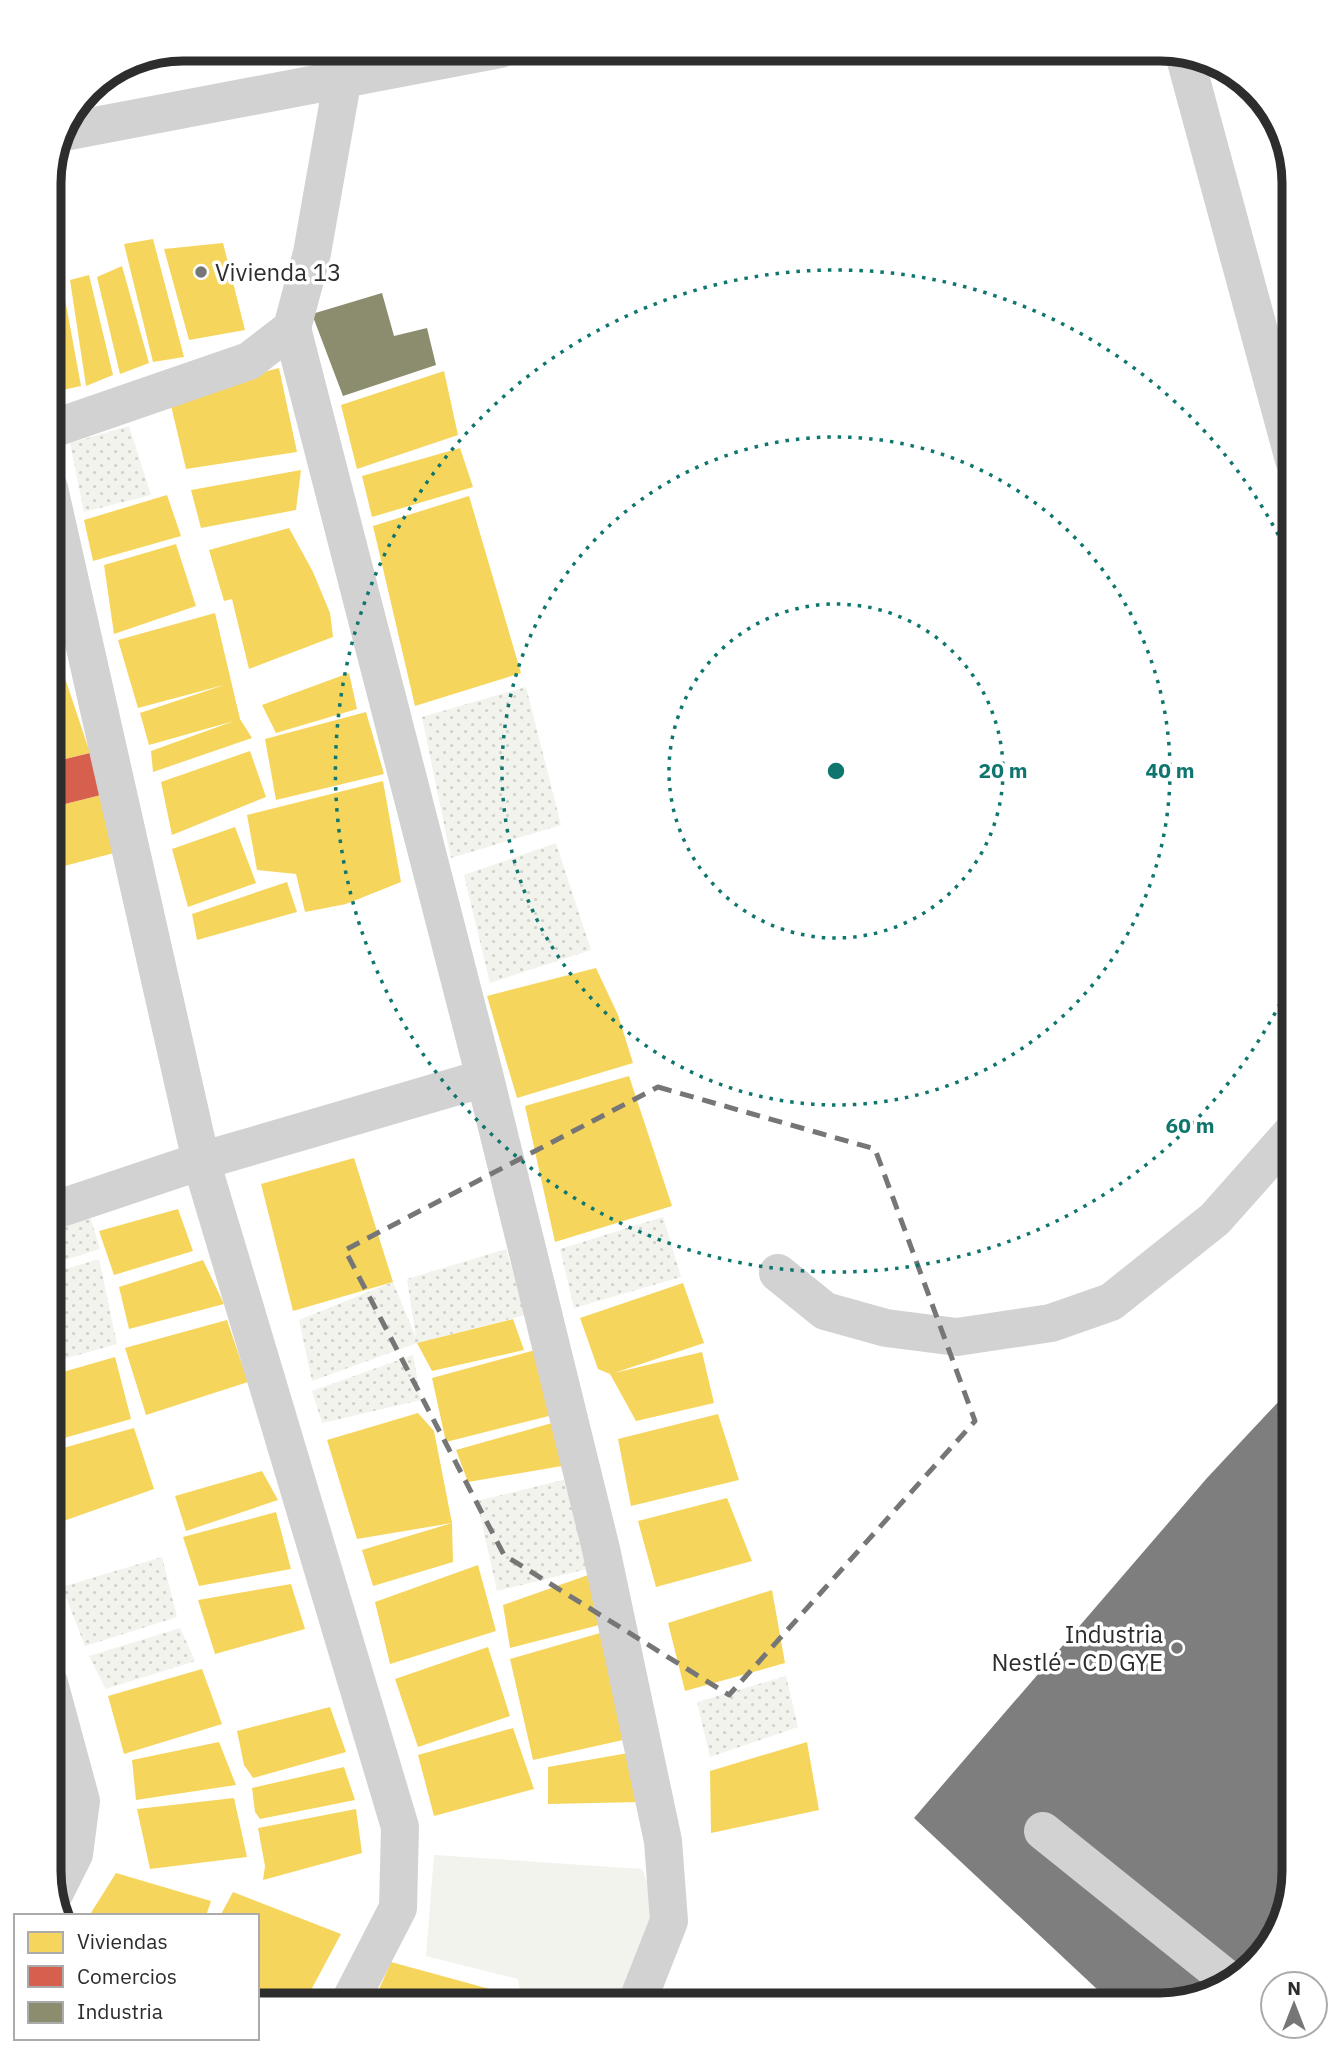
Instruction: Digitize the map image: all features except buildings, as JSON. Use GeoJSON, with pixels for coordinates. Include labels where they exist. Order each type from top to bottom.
{"type":"FeatureCollection","features":[{"type":"Feature","properties":{"kind":"street"},"geometry":{"type":"LineString","coordinates":[[74,130],[431,61]]}},
{"type":"Feature","properties":{"kind":"street"},"geometry":{"type":"LineString","coordinates":[[1187,65],[1282,416]]}},
{"type":"Feature","properties":{"kind":"street"},"geometry":{"type":"LineString","coordinates":[[343,77],[312,253],[292,328],[485,1078],[601,1549],[663,1841],[668,1921],[641,1992]]}},
{"type":"Feature","properties":{"kind":"street"},"geometry":{"type":"LineString","coordinates":[[62,426],[249,360],[292,328]]}},
{"type":"Feature","properties":{"kind":"street"},"geometry":{"type":"LineString","coordinates":[[62,545],[201,1161],[400,1827],[398,1908],[355,1992]]}},
{"type":"Feature","properties":{"kind":"street"},"geometry":{"type":"LineString","coordinates":[[61,1208],[201,1161],[485,1078]]}},
{"type":"Feature","properties":{"kind":"street"},"geometry":{"type":"LineString","coordinates":[[778,1273],[825,1311],[886,1328],[957,1337],[1051,1323],[1111,1302],[1122,1294],[1216,1219],[1282,1144]]}},
{"type":"Feature","properties":{"kind":"street"},"geometry":{"type":"LineString","coordinates":[[61,1728],[81,1801],[74,1854],[62,1879]]}},
{"type":"Feature","properties":{"kind":"street"},"geometry":{"type":"LineString","coordinates":[[1043,1831],[1222,1975]]}},
{"type":"Feature","properties":{"kind":"highlighted area"},"geometry":{"type":"Polygon","coordinates":[[[658,1087],[875,1149],[975,1421],[729,1695],[504,1555],[345,1250],[658,1087]]]}},
{"type":"Feature","properties":{"kind":"shaded area"},"geometry":{"type":"Polygon","coordinates":[[[129,426],[151,495],[84,512],[70,443],[129,426]]]}},
{"type":"Feature","properties":{"kind":"shaded area"},"geometry":{"type":"Polygon","coordinates":[[[526,687],[561,825],[451,858],[422,717],[526,687]]]}},
{"type":"Feature","properties":{"kind":"shaded area"},"geometry":{"type":"Polygon","coordinates":[[[556,843],[591,950],[490,983],[464,875],[556,843]]]}},
{"type":"Feature","properties":{"kind":"shaded area"},"geometry":{"type":"Polygon","coordinates":[[[90,1216],[100,1249],[61,1261],[61,1224],[90,1216]]]}},
{"type":"Feature","properties":{"kind":"shaded area"},"geometry":{"type":"Polygon","coordinates":[[[663,1217],[681,1277],[574,1308],[560,1249],[663,1217]]]}},
{"type":"Feature","properties":{"kind":"shaded area"},"geometry":{"type":"Polygon","coordinates":[[[506,1249],[526,1315],[417,1343],[312,1381],[299,1320],[393,1282],[416,1338],[407,1279],[506,1249]]]}},
{"type":"Feature","properties":{"kind":"shaded area"},"geometry":{"type":"Polygon","coordinates":[[[99,1259],[117,1344],[61,1360],[61,1270],[99,1259]]]}},
{"type":"Feature","properties":{"kind":"shaded area"},"geometry":{"type":"Polygon","coordinates":[[[413,1355],[421,1400],[322,1423],[312,1391],[413,1355]]]}},
{"type":"Feature","properties":{"kind":"shaded area"},"geometry":{"type":"Polygon","coordinates":[[[567,1479],[587,1569],[497,1591],[477,1501],[567,1479]]]}},
{"type":"Feature","properties":{"kind":"shaded area"},"geometry":{"type":"Polygon","coordinates":[[[162,1557],[177,1617],[85,1646],[62,1587],[162,1557]]]}},
{"type":"Feature","properties":{"kind":"shaded area"},"geometry":{"type":"Polygon","coordinates":[[[180,1628],[195,1661],[106,1689],[89,1656],[180,1628]]]}},
{"type":"Feature","properties":{"kind":"shaded area"},"geometry":{"type":"Polygon","coordinates":[[[786,1676],[798,1727],[710,1757],[697,1702],[786,1676]]]}},
{"type":"Feature","properties":{"kind":"shaded area"},"geometry":{"type":"Polygon","coordinates":[[[434,1855],[642,1869],[659,1914],[628,1992],[521,1992],[518,1979],[426,1956],[434,1855]]]}},
{"type":"Feature","properties":{"kind":"place","name":"Vivienda 13"},"geometry":{"type":"Point","coordinates":[201,272]}},
{"type":"Feature","properties":{"kind":"place","name":"Industria Nestlé - CD GYE"},"geometry":{"type":"Point","coordinates":[1177,1648]}}]}
